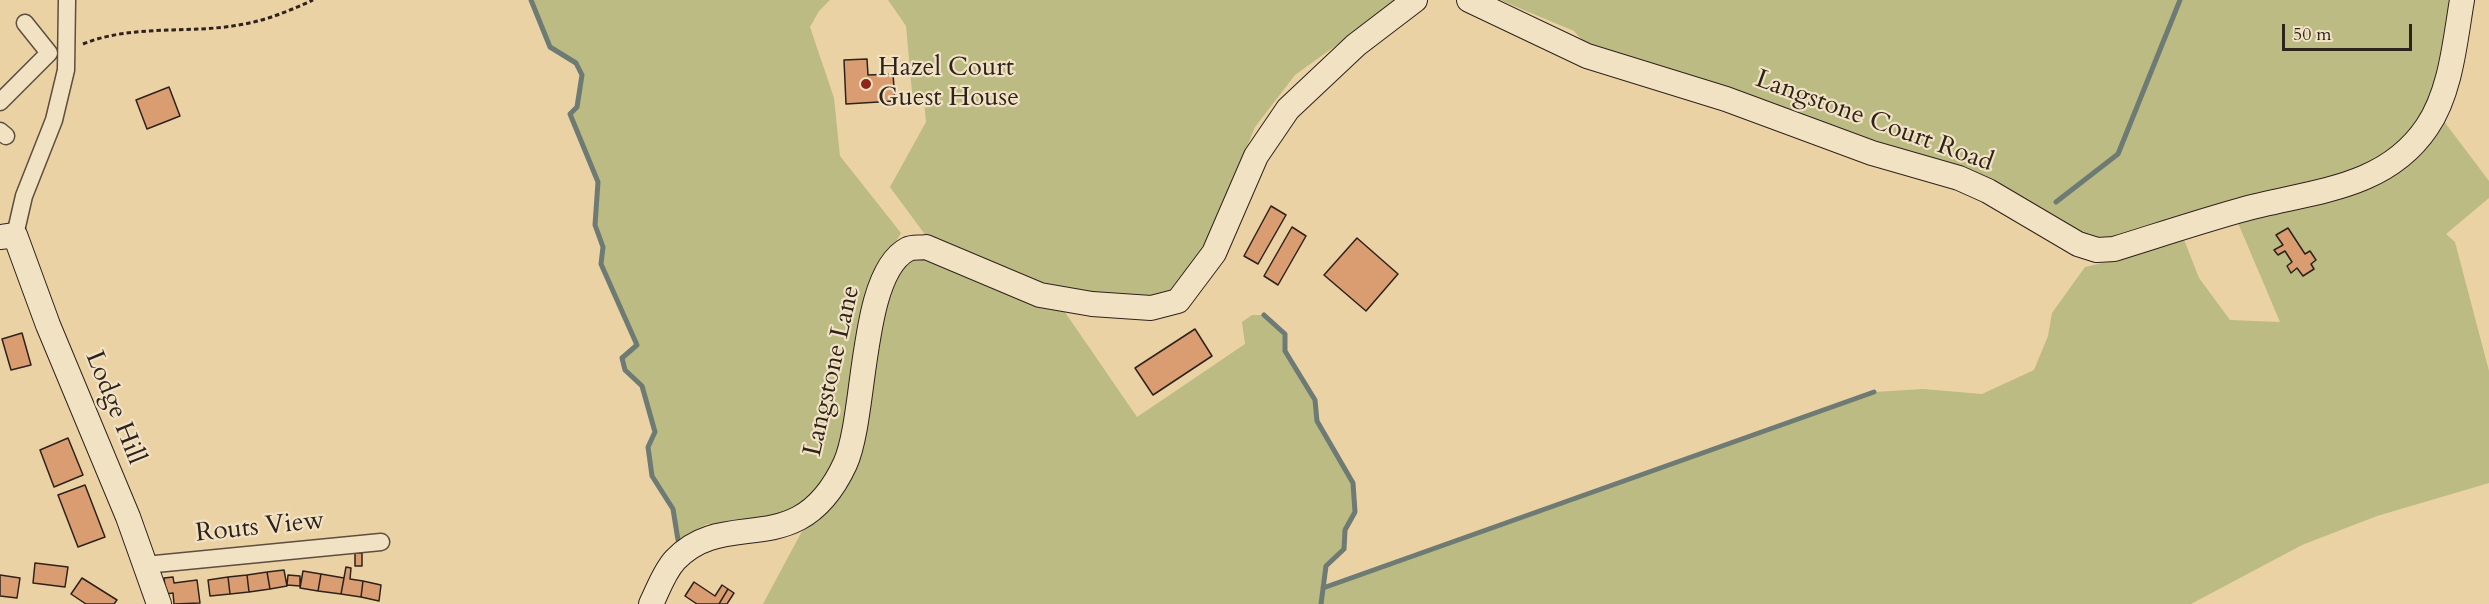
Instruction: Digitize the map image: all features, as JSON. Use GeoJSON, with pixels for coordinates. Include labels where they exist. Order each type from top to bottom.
{"type":"FeatureCollection","features":[{"type":"Feature","properties":{"kind":"street"},"geometry":{"type":"LineString","coordinates":[[8,236],[54,120],[66,70],[67,0]]}},
{"type":"Feature","properties":{"kind":"street","name":"Langstone Lane"},"geometry":{"type":"LineString","coordinates":[[651,604],[675,560],[699,542],[767,530],[797,521],[815,508],[832,488],[846,462],[871,322],[882,282],[894,261],[908,248],[926,248],[1040,295],[1092,304],[1151,308],[1178,301],[1214,253],[1256,156],[1288,109],[1356,45],[1415,0]]}},
{"type":"Feature","properties":{"kind":"street","name":"Langstone Court Road"},"geometry":{"type":"LineString","coordinates":[[1469,0],[1587,56],[1726,99],[1872,153],[1959,178],[1988,191],[2078,244],[2097,250],[2114,249],[2243,209],[2356,183],[2395,161],[2415,144],[2438,106],[2454,51],[2462,0]]}},
{"type":"Feature","properties":{"kind":"street"},"geometry":{"type":"LineString","coordinates":[[0,102],[49,53],[25,23]]}},
{"type":"Feature","properties":{"kind":"street","name":"Lodge Hill"},"geometry":{"type":"LineString","coordinates":[[8,236],[48,325],[146,566],[159,604]]}},
{"type":"Feature","properties":{"kind":"street","name":"Routs View"},"geometry":{"type":"LineString","coordinates":[[146,566],[381,542]]}},
{"type":"Feature","properties":{"kind":"path"},"geometry":{"type":"LineString","coordinates":[[66,51],[90,41],[119,34],[239,26],[285,13],[313,0]]}},
{"type":"Feature","properties":{"kind":"green space"},"geometry":{"type":"Polygon","coordinates":[[[531,0],[830,0],[819,11],[810,27],[834,98],[840,156],[901,233],[885,260],[844,444],[810,505],[740,527],[707,524],[678,540],[673,509],[652,476],[648,447],[655,432],[642,386],[625,370],[622,358],[637,345],[601,264],[603,247],[595,225],[598,182],[570,114],[577,107],[582,75],[576,63],[550,47],[531,0]]]}},
{"type":"Feature","properties":{"kind":"green space"},"geometry":{"type":"Polygon","coordinates":[[[888,0],[1399,0],[1295,75],[1255,127],[1220,211],[1185,284],[1147,299],[1042,287],[929,240],[890,187],[926,122],[924,101],[913,103],[906,26],[888,0]]]}},
{"type":"Feature","properties":{"kind":"green space"},"geometry":{"type":"Polygon","coordinates":[[[1500,0],[2456,0],[2439,77],[2421,123],[2403,144],[2346,179],[2094,244],[1972,173],[1592,51],[1574,31],[1500,0]]]}},
{"type":"Feature","properties":{"kind":"green space"},"geometry":{"type":"Polygon","coordinates":[[[2443,120],[2489,181],[2489,198],[2446,234],[2455,242],[2489,371],[2489,483],[2377,516],[2302,545],[2191,604],[763,604],[801,533],[829,502],[890,283],[908,260],[922,258],[1060,305],[1137,417],[1245,344],[1242,322],[1252,315],[1264,315],[1285,334],[1285,351],[1315,400],[1317,421],[1353,483],[1355,512],[1345,530],[1344,549],[1326,566],[1324,588],[1874,392],[1923,389],[1982,394],[2034,370],[2048,336],[2052,313],[2085,267],[2111,261],[2183,237],[2199,278],[2230,320],[2280,322],[2238,223],[2322,200],[2443,120]]]}},
{"type":"Feature","properties":{"kind":"building"},"geometry":{"type":"Polygon","coordinates":[[[867,59],[868,75],[893,74],[895,101],[846,104],[844,60],[867,59]]]}},
{"type":"Feature","properties":{"kind":"building"},"geometry":{"type":"Polygon","coordinates":[[[169,87],[180,116],[147,129],[136,100],[169,87]]]}},
{"type":"Feature","properties":{"kind":"building"},"geometry":{"type":"Polygon","coordinates":[[[1271,206],[1286,215],[1258,264],[1244,256],[1271,206]]]}},
{"type":"Feature","properties":{"kind":"building"},"geometry":{"type":"Polygon","coordinates":[[[1292,227],[1306,236],[1278,285],[1264,276],[1292,227]]]}},
{"type":"Feature","properties":{"kind":"building"},"geometry":{"type":"Polygon","coordinates":[[[2288,228],[2305,254],[2310,251],[2316,260],[2311,264],[2314,269],[2303,276],[2297,268],[2291,273],[2287,266],[2292,262],[2285,251],[2278,255],[2274,250],[2283,245],[2276,235],[2288,228]]]}},
{"type":"Feature","properties":{"kind":"building"},"geometry":{"type":"Polygon","coordinates":[[[1357,238],[1398,274],[1366,311],[1324,275],[1357,238]]]}},
{"type":"Feature","properties":{"kind":"building"},"geometry":{"type":"Polygon","coordinates":[[[1195,329],[1212,356],[1153,395],[1135,368],[1195,329]]]}},
{"type":"Feature","properties":{"kind":"building"},"geometry":{"type":"Polygon","coordinates":[[[22,333],[31,365],[11,370],[2,339],[22,333]]]}},
{"type":"Feature","properties":{"kind":"building"},"geometry":{"type":"Polygon","coordinates":[[[68,438],[83,475],[54,487],[40,450],[68,438]]]}},
{"type":"Feature","properties":{"kind":"building"},"geometry":{"type":"Polygon","coordinates":[[[85,485],[105,537],[78,547],[58,495],[85,485]]]}},
{"type":"Feature","properties":{"kind":"building"},"geometry":{"type":"Polygon","coordinates":[[[355,553],[362,553],[362,566],[355,566],[355,553]]]}},
{"type":"Feature","properties":{"kind":"building"},"geometry":{"type":"Polygon","coordinates":[[[35,563],[68,567],[65,587],[33,583],[35,563]]]}},
{"type":"Feature","properties":{"kind":"building"},"geometry":{"type":"Polygon","coordinates":[[[346,567],[351,568],[350,579],[363,581],[361,597],[341,594],[346,567]]]}},
{"type":"Feature","properties":{"kind":"building"},"geometry":{"type":"Polygon","coordinates":[[[284,570],[287,586],[270,589],[267,572],[284,570]]]}},
{"type":"Feature","properties":{"kind":"building"},"geometry":{"type":"Polygon","coordinates":[[[303,571],[321,574],[318,591],[300,588],[303,571]]]}},
{"type":"Feature","properties":{"kind":"building"},"geometry":{"type":"Polygon","coordinates":[[[267,572],[270,589],[249,592],[247,575],[267,572]]]}},
{"type":"Feature","properties":{"kind":"building"},"geometry":{"type":"Polygon","coordinates":[[[321,574],[344,578],[341,594],[318,591],[321,574]]]}},
{"type":"Feature","properties":{"kind":"building"},"geometry":{"type":"Polygon","coordinates":[[[0,575],[20,578],[17,598],[0,596],[0,575]]]}},
{"type":"Feature","properties":{"kind":"building"},"geometry":{"type":"Polygon","coordinates":[[[247,575],[249,592],[230,594],[228,577],[247,575]]]}},
{"type":"Feature","properties":{"kind":"building"},"geometry":{"type":"Polygon","coordinates":[[[288,575],[300,576],[300,586],[287,585],[288,575]]]}},
{"type":"Feature","properties":{"kind":"building"},"geometry":{"type":"Polygon","coordinates":[[[173,577],[174,583],[197,580],[200,603],[174,604],[173,593],[166,594],[164,578],[173,577]]]}},
{"type":"Feature","properties":{"kind":"building"},"geometry":{"type":"Polygon","coordinates":[[[228,577],[230,594],[210,596],[208,580],[228,577]]]}},
{"type":"Feature","properties":{"kind":"building"},"geometry":{"type":"Polygon","coordinates":[[[82,578],[117,600],[114,604],[86,604],[71,594],[82,578]]]}},
{"type":"Feature","properties":{"kind":"building"},"geometry":{"type":"Polygon","coordinates":[[[363,581],[381,585],[379,601],[361,597],[363,581]]]}},
{"type":"Feature","properties":{"kind":"building"},"geometry":{"type":"Polygon","coordinates":[[[694,582],[715,596],[722,585],[728,589],[719,604],[697,604],[685,596],[694,582]]]}},
{"type":"Feature","properties":{"kind":"building"},"geometry":{"type":"Polygon","coordinates":[[[728,589],[734,593],[727,604],[719,604],[728,589]]]}},
{"type":"Feature","properties":{"kind":"waterway"},"geometry":{"type":"LineString","coordinates":[[531,0],[550,47],[576,63],[582,75],[577,107],[570,114],[598,182],[595,225],[603,247],[601,264],[637,345],[622,358],[625,370],[642,386],[655,432],[648,447],[652,476],[673,509],[678,540]]}},
{"type":"Feature","properties":{"kind":"waterway"},"geometry":{"type":"LineString","coordinates":[[2056,202],[2118,154],[2180,0]]}},
{"type":"Feature","properties":{"kind":"waterway"},"geometry":{"type":"LineString","coordinates":[[1264,315],[1285,334],[1285,351],[1315,400],[1317,421],[1353,483],[1355,512],[1345,530],[1344,549],[1326,566],[1321,604]]}},
{"type":"Feature","properties":{"kind":"waterway"},"geometry":{"type":"LineString","coordinates":[[1323,588],[1874,392]]}},
{"type":"Feature","properties":{"kind":"place","name":"Hazel Court Guest House"},"geometry":{"type":"Point","coordinates":[866,84]}}]}
